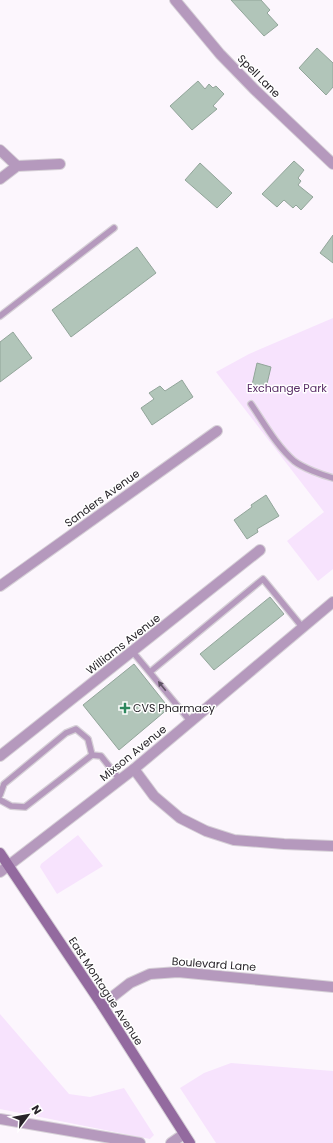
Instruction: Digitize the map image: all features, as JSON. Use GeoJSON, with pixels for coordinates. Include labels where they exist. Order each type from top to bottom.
{"type":"FeatureCollection","features":[{"type":"Feature","properties":{"kind":"main road","name":"East Montague Avenue"},"geometry":{"type":"LineString","coordinates":[[0,853],[102,1005],[190,1143]]}},
{"type":"Feature","properties":{"kind":"street","name":"Spell Lane"},"geometry":{"type":"LineString","coordinates":[[175,0],[220,54],[255,90],[333,164]]}},
{"type":"Feature","properties":{"kind":"street"},"geometry":{"type":"LineString","coordinates":[[0,150],[17,166]]}},
{"type":"Feature","properties":{"kind":"street"},"geometry":{"type":"LineString","coordinates":[[0,179],[17,166],[60,164]]}},
{"type":"Feature","properties":{"kind":"street","name":"Sanders Avenue"},"geometry":{"type":"LineString","coordinates":[[0,586],[217,431]]}},
{"type":"Feature","properties":{"kind":"street","name":"Williams Avenue"},"geometry":{"type":"LineString","coordinates":[[0,756],[260,550]]}},
{"type":"Feature","properties":{"kind":"street","name":"Mixson Avenue"},"geometry":{"type":"LineString","coordinates":[[0,872],[9,867],[134,769],[333,602]]}},
{"type":"Feature","properties":{"kind":"street"},"geometry":{"type":"LineString","coordinates":[[134,769],[154,796],[180,818],[206,831],[234,840],[333,846]]}},
{"type":"Feature","properties":{"kind":"street","name":"Boulevard Lane"},"geometry":{"type":"LineString","coordinates":[[102,1005],[130,983],[150,974],[178,972],[333,987]]}},
{"type":"Feature","properties":{"kind":"street"},"geometry":{"type":"LineString","coordinates":[[0,1120],[140,1143]]}},
{"type":"Feature","properties":{"kind":"street"},"geometry":{"type":"LineString","coordinates":[[171,1143],[184,1134]]}},
{"type":"Feature","properties":{"kind":"lane"},"geometry":{"type":"LineString","coordinates":[[0,316],[114,228]]}},
{"type":"Feature","properties":{"kind":"lane"},"geometry":{"type":"LineString","coordinates":[[251,404],[278,444],[295,462],[321,475],[333,478]]}},
{"type":"Feature","properties":{"kind":"lane"},"geometry":{"type":"LineString","coordinates":[[150,672],[263,579],[303,628]]}},
{"type":"Feature","properties":{"kind":"lane"},"geometry":{"type":"LineString","coordinates":[[132,651],[191,722]]}},
{"type":"Feature","properties":{"kind":"lane"},"geometry":{"type":"LineString","coordinates":[[0,795],[4,784],[66,733],[76,729],[88,739],[92,755]]}},
{"type":"Feature","properties":{"kind":"lane"},"geometry":{"type":"LineString","coordinates":[[0,800],[11,806],[25,807],[92,755],[101,756],[120,780]]}},
{"type":"Feature","properties":{"kind":"green space","name":"Exchange Park"},"geometry":{"type":"Polygon","coordinates":[[[333,318],[333,569],[318,581],[287,541],[324,512],[216,372],[249,354],[333,318]]]}},
{"type":"Feature","properties":{"kind":"green space"},"geometry":{"type":"Polygon","coordinates":[[[78,835],[103,866],[57,894],[40,867],[41,864],[78,835]]]}},
{"type":"Feature","properties":{"kind":"green space"},"geometry":{"type":"Polygon","coordinates":[[[0,1014],[69,1094],[90,1097],[124,1088],[154,1135],[150,1139],[0,1109],[0,1014]]]}},
{"type":"Feature","properties":{"kind":"green space"},"geometry":{"type":"Polygon","coordinates":[[[231,1063],[333,1071],[333,1143],[216,1143],[180,1088],[204,1073],[231,1063]]]}},
{"type":"Feature","properties":{"kind":"building"},"geometry":{"type":"Polygon","coordinates":[[[231,0],[261,0],[270,10],[267,13],[278,25],[264,36],[231,0]]]}},
{"type":"Feature","properties":{"kind":"building"},"geometry":{"type":"Polygon","coordinates":[[[317,48],[333,63],[333,87],[326,95],[299,68],[317,48]]]}},
{"type":"Feature","properties":{"kind":"building"},"geometry":{"type":"Polygon","coordinates":[[[198,81],[205,89],[209,84],[213,88],[216,86],[224,94],[213,106],[217,109],[192,130],[170,106],[198,81]]]}},
{"type":"Feature","properties":{"kind":"building"},"geometry":{"type":"Polygon","coordinates":[[[294,161],[304,170],[298,178],[301,181],[298,185],[313,197],[301,210],[296,205],[293,208],[284,200],[277,207],[262,194],[294,161]]]}},
{"type":"Feature","properties":{"kind":"building"},"geometry":{"type":"Polygon","coordinates":[[[200,163],[232,193],[217,208],[185,180],[200,163]]]}},
{"type":"Feature","properties":{"kind":"building"},"geometry":{"type":"Polygon","coordinates":[[[333,235],[333,263],[320,253],[333,235]]]}},
{"type":"Feature","properties":{"kind":"building"},"geometry":{"type":"Polygon","coordinates":[[[137,247],[156,273],[71,337],[52,310],[137,247]]]}},
{"type":"Feature","properties":{"kind":"building"},"geometry":{"type":"Polygon","coordinates":[[[13,332],[32,358],[0,382],[0,342],[13,332]]]}},
{"type":"Feature","properties":{"kind":"building"},"geometry":{"type":"Polygon","coordinates":[[[257,363],[271,367],[266,388],[252,385],[257,363]]]}},
{"type":"Feature","properties":{"kind":"building"},"geometry":{"type":"Polygon","coordinates":[[[182,380],[193,397],[152,425],[141,408],[154,399],[149,393],[160,386],[165,391],[182,380]]]}},
{"type":"Feature","properties":{"kind":"building"},"geometry":{"type":"Polygon","coordinates":[[[266,495],[279,516],[257,529],[258,532],[247,539],[234,520],[252,507],[251,505],[266,495]]]}},
{"type":"Feature","properties":{"kind":"building"},"geometry":{"type":"Polygon","coordinates":[[[270,597],[284,614],[214,670],[200,654],[270,597]]]}},
{"type":"Feature","properties":{"kind":"building","name":"CVS Pharmacy"},"geometry":{"type":"Polygon","coordinates":[[[134,664],[169,708],[119,750],[83,705],[134,664]]]}},
{"type":"Feature","properties":{"kind":"place","name":"CVS Pharmacy"},"geometry":{"type":"Point","coordinates":[125,708]}}]}
